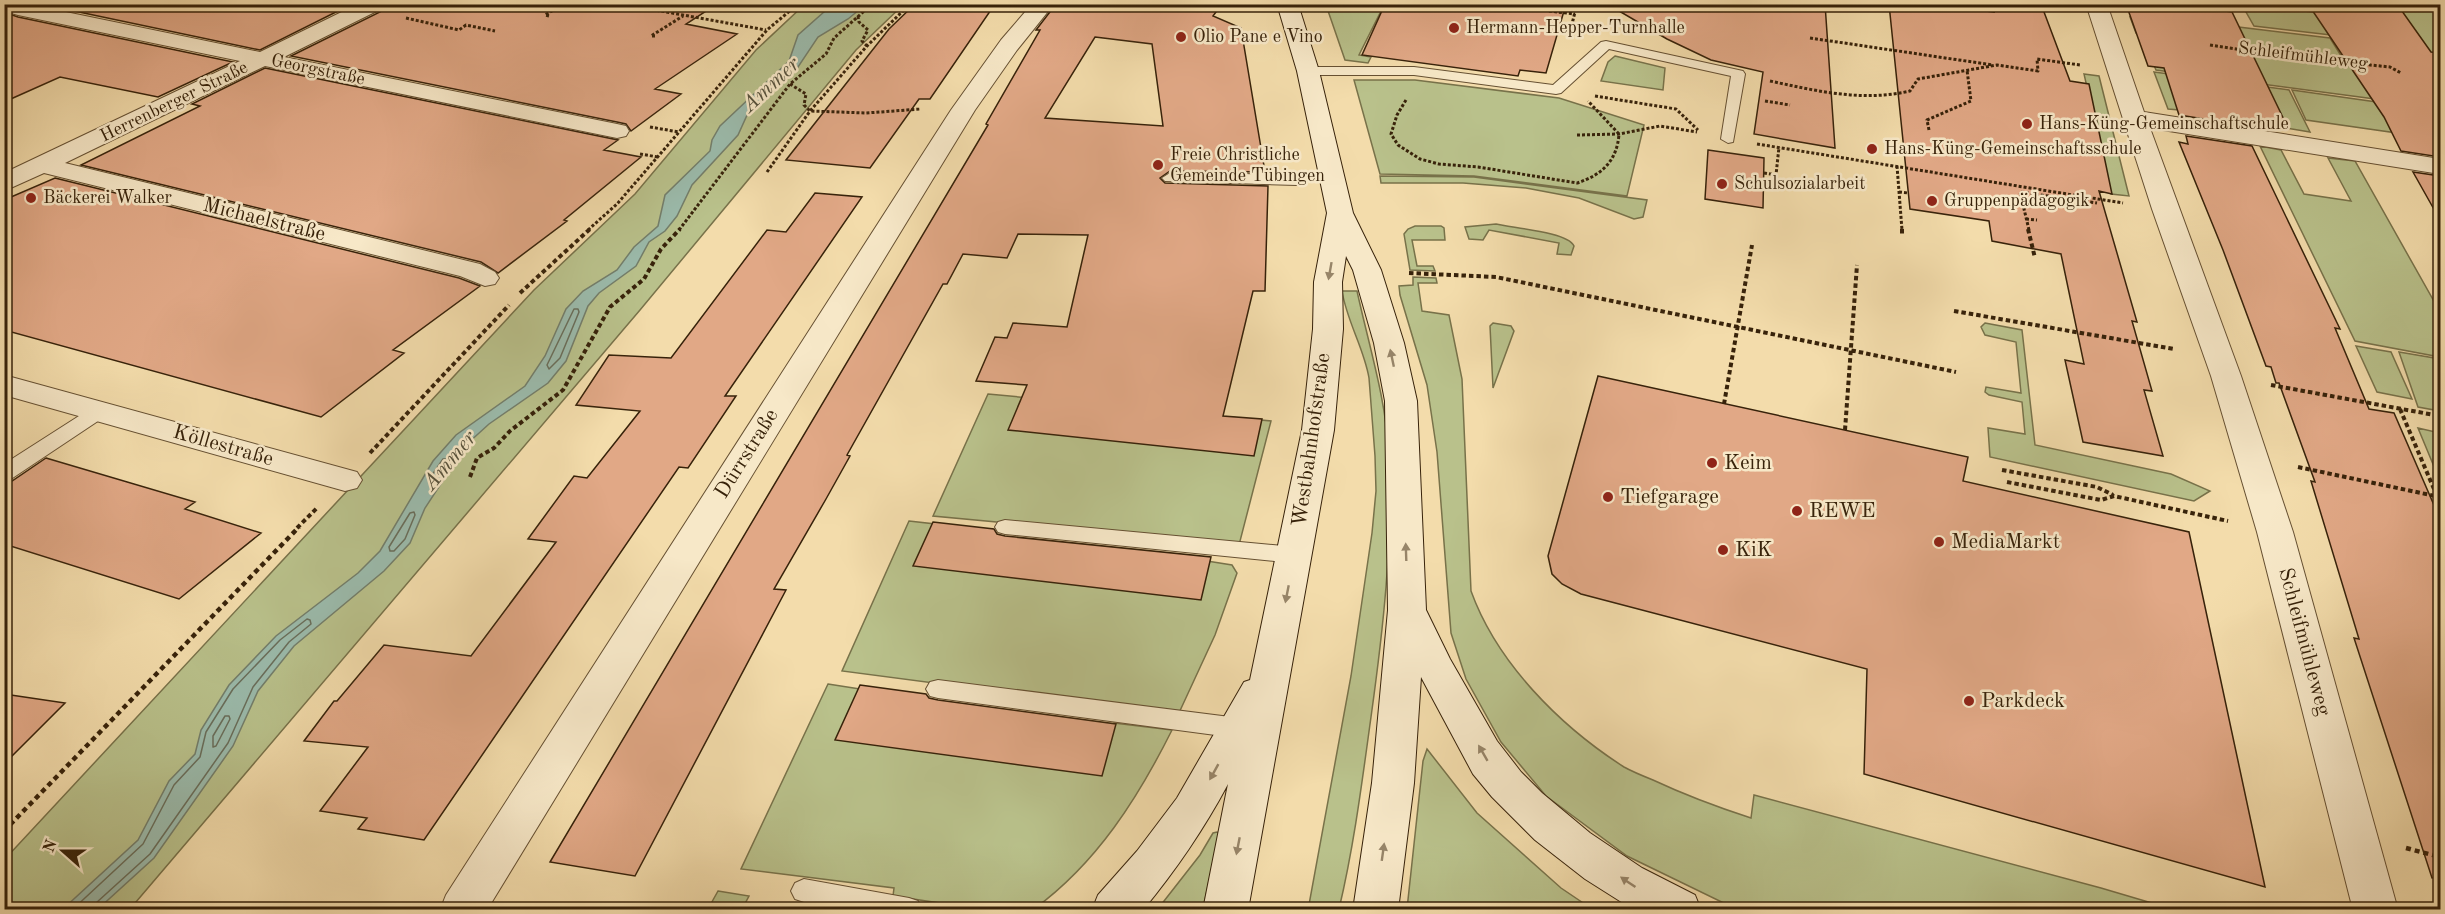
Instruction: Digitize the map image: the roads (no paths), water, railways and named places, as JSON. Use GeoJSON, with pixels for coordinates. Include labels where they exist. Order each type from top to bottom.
{"type":"FeatureCollection","features":[{"type":"Feature","properties":{"kind":"street","name":"Westbahnhofstraße"},"geometry":{"type":"LineString","coordinates":[[1287,4],[1308,71],[1340,213],[1367,270],[1389,343],[1401,401],[1407,610],[1393,783],[1374,909]]}},
{"type":"Feature","properties":{"kind":"street","name":"Schleifmühleweg"},"geometry":{"type":"LineString","coordinates":[[2096,4],[2165,209],[2221,365],[2275,532],[2376,909]]}},
{"type":"Feature","properties":{"kind":"street","name":"Dürrstraße"},"geometry":{"type":"LineString","coordinates":[[462,909],[963,110],[1009,45],[1031,5]]}},
{"type":"Feature","properties":{"kind":"street","name":"Herrenberger Straße"},"geometry":{"type":"LineString","coordinates":[[4,183],[371,7]]}},
{"type":"Feature","properties":{"kind":"street","name":"Georgstraße"},"geometry":{"type":"LineString","coordinates":[[20,9],[617,131]]}},
{"type":"Feature","properties":{"kind":"street"},"geometry":{"type":"LineString","coordinates":[[2134,118],[2440,166]]}},
{"type":"Feature","properties":{"kind":"street","name":"Michaelstraße"},"geometry":{"type":"LineString","coordinates":[[42,165],[470,270],[485,278]]}},
{"type":"Feature","properties":{"kind":"street","name":"Westbahnhofstraße"},"geometry":{"type":"LineString","coordinates":[[1226,909],[1318,430],[1328,329],[1328,282],[1340,213]]}},
{"type":"Feature","properties":{"kind":"street","name":"Köllestraße"},"geometry":{"type":"LineString","coordinates":[[4,385],[345,480]]}},
{"type":"Feature","properties":{"kind":"street"},"geometry":{"type":"LineString","coordinates":[[1407,610],[1434,666],[1489,762],[1533,813],[1649,896],[1679,909]]}},
{"type":"Feature","properties":{"kind":"street"},"geometry":{"type":"LineString","coordinates":[[1114,909],[1153,865],[1192,811],[1273,665]]}},
{"type":"Feature","properties":{"kind":"lane"},"geometry":{"type":"LineString","coordinates":[[1308,71],[1414,71],[1556,90],[1606,45],[1738,74],[1728,139]]}},
{"type":"Feature","properties":{"kind":"lane"},"geometry":{"type":"LineString","coordinates":[[1170,178],[1297,180]]}},
{"type":"Feature","properties":{"kind":"lane"},"geometry":{"type":"LineString","coordinates":[[4,474],[100,411]]}},
{"type":"Feature","properties":{"kind":"lane"},"geometry":{"type":"LineString","coordinates":[[1005,526],[1294,555]]}},
{"type":"Feature","properties":{"kind":"lane"},"geometry":{"type":"LineString","coordinates":[[938,689],[1238,728]]}},
{"type":"Feature","properties":{"kind":"lane"},"geometry":{"type":"LineString","coordinates":[[804,891],[909,909]]}},
{"type":"Feature","properties":{"kind":"water","name":"Ammer"},"geometry":{"type":"Polygon","coordinates":[[[833,4],[865,5],[848,19],[818,37],[798,67],[748,113],[738,135],[692,185],[677,216],[665,231],[649,242],[636,266],[599,293],[588,306],[566,361],[548,383],[489,424],[467,444],[425,508],[410,543],[384,571],[294,646],[258,691],[233,746],[154,858],[98,909],[63,909],[138,840],[169,781],[195,754],[201,730],[229,685],[276,636],[358,573],[380,551],[433,461],[456,435],[525,386],[545,356],[566,309],[583,291],[617,270],[634,247],[658,226],[665,195],[710,151],[712,140],[720,126],[789,61],[798,35],[833,4]]]}},
{"type":"Feature","properties":{"kind":"place","name":"Hermann-Hepper-Turnhalle"},"geometry":{"type":"Point","coordinates":[1454,28]}},
{"type":"Feature","properties":{"kind":"place","name":"Olio Pane e Vino"},"geometry":{"type":"Point","coordinates":[1181,37]}},
{"type":"Feature","properties":{"kind":"place","name":"Hans-Küng-Gemeinschaftschule"},"geometry":{"type":"Point","coordinates":[2027,124]}},
{"type":"Feature","properties":{"kind":"place","name":"Hans-Küng-Gemeinschaftsschule"},"geometry":{"type":"Point","coordinates":[1872,149]}},
{"type":"Feature","properties":{"kind":"place","name":"Freie Christliche Gemeinde Tübingen"},"geometry":{"type":"Point","coordinates":[1158,165]}},
{"type":"Feature","properties":{"kind":"place","name":"Schulsozialarbeit"},"geometry":{"type":"Point","coordinates":[1722,184]}},
{"type":"Feature","properties":{"kind":"place","name":"Bäckerei Walker"},"geometry":{"type":"Point","coordinates":[31,198]}},
{"type":"Feature","properties":{"kind":"place","name":"Gruppenpädagogik"},"geometry":{"type":"Point","coordinates":[1932,201]}},
{"type":"Feature","properties":{"kind":"place","name":"Keim"},"geometry":{"type":"Point","coordinates":[1712,463]}},
{"type":"Feature","properties":{"kind":"place","name":"Tiefgarage"},"geometry":{"type":"Point","coordinates":[1608,497]}},
{"type":"Feature","properties":{"kind":"place","name":"REWE"},"geometry":{"type":"Point","coordinates":[1797,511]}},
{"type":"Feature","properties":{"kind":"place","name":"MediaMarkt"},"geometry":{"type":"Point","coordinates":[1939,542]}},
{"type":"Feature","properties":{"kind":"place","name":"KiK"},"geometry":{"type":"Point","coordinates":[1723,550]}},
{"type":"Feature","properties":{"kind":"place","name":"Parkdeck"},"geometry":{"type":"Point","coordinates":[1969,701]}}]}
